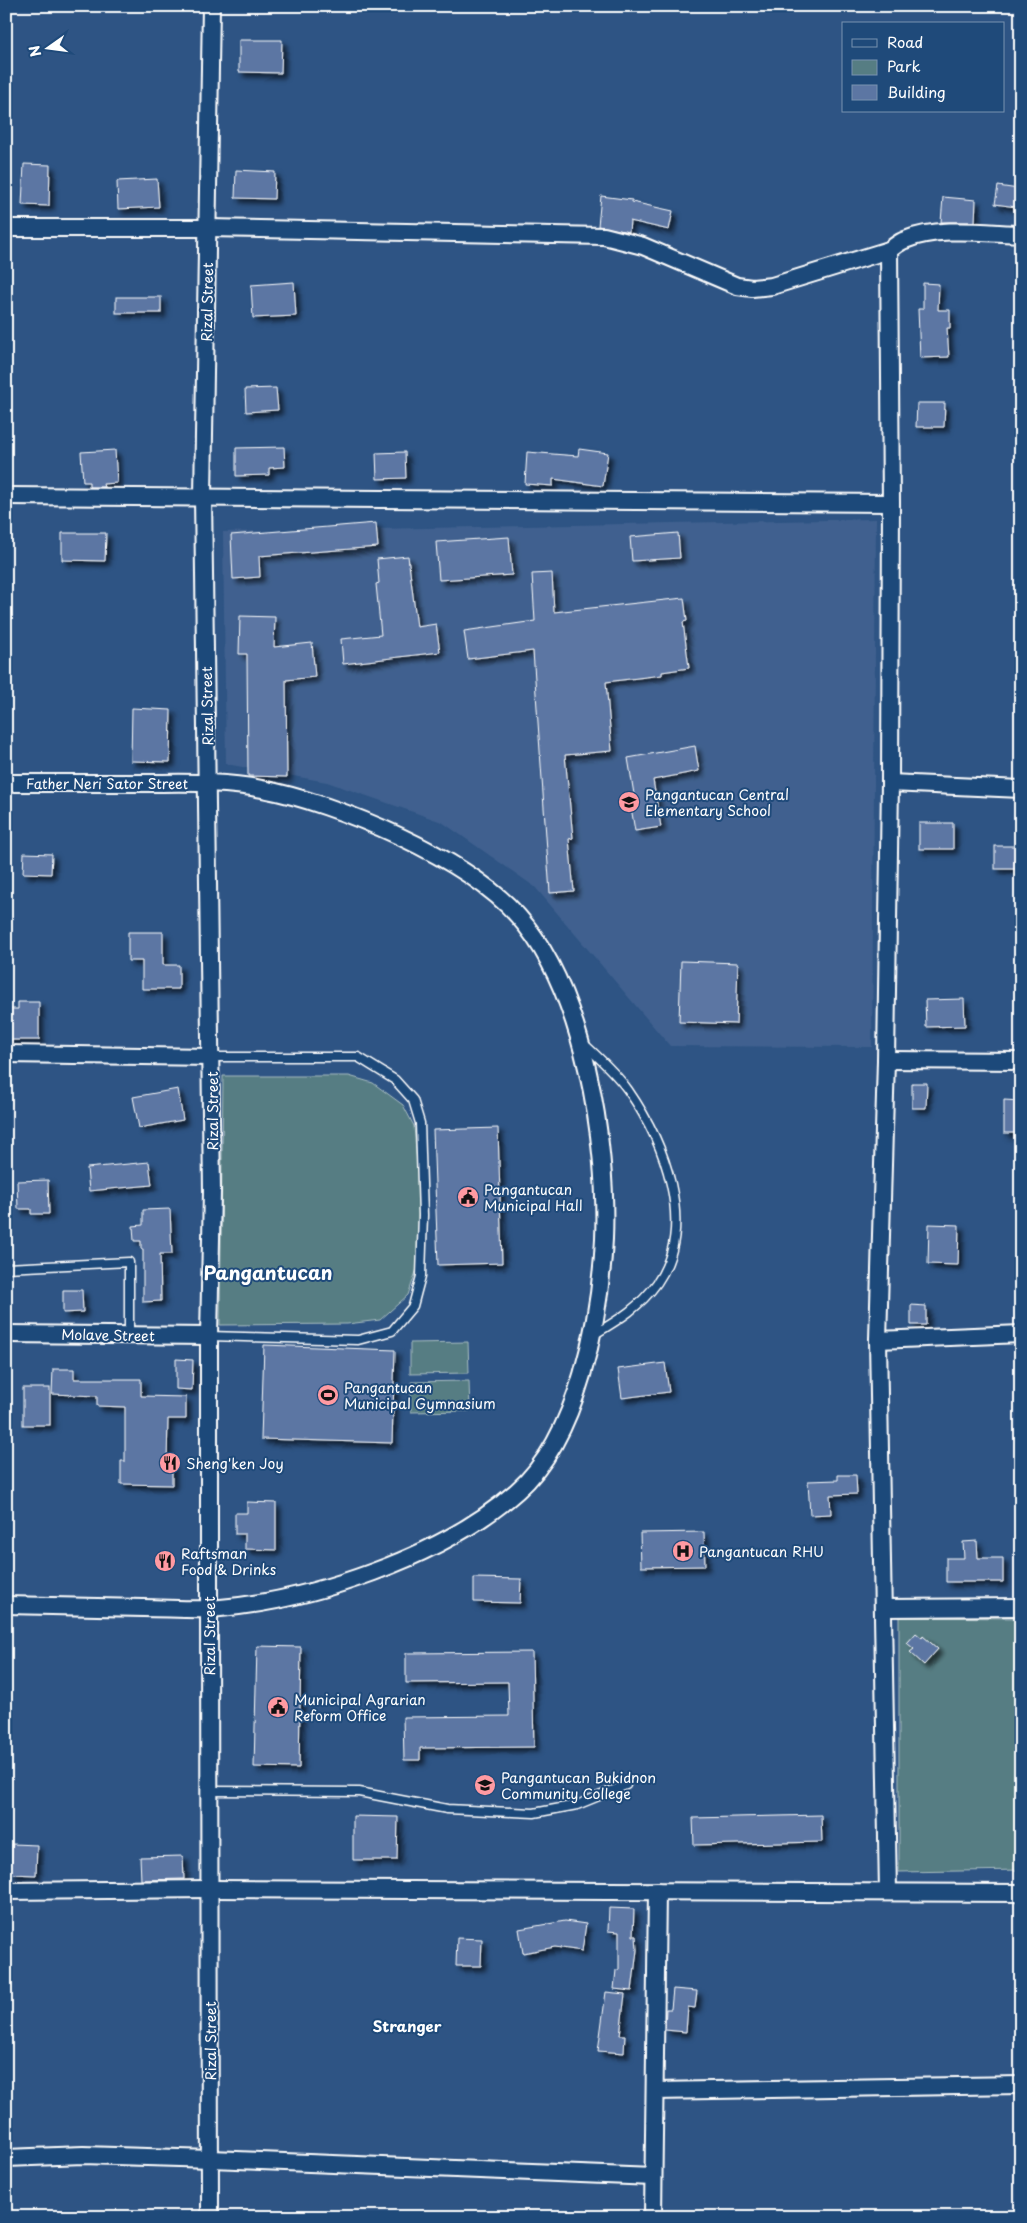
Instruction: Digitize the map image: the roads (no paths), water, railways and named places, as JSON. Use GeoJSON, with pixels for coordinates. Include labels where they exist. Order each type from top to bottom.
{"type":"FeatureCollection","features":[{"type":"Feature","properties":{"kind":"street","name":"Rizal Street"},"geometry":{"type":"LineString","coordinates":[[210,2217],[209,1336],[212,1191],[203,496],[211,6]]}},
{"type":"Feature","properties":{"kind":"street"},"geometry":{"type":"LineString","coordinates":[[6,228],[208,228],[604,236],[643,246],[737,286],[752,288],[772,286],[889,250],[903,240],[919,235],[958,233],[1021,234]]}},
{"type":"Feature","properties":{"kind":"street"},"geometry":{"type":"LineString","coordinates":[[888,1892],[878,1340],[886,1060],[890,783],[891,502],[889,250]]}},
{"type":"Feature","properties":{"kind":"street"},"geometry":{"type":"LineString","coordinates":[[6,496],[891,502]]}},
{"type":"Feature","properties":{"kind":"street","name":"Father Neri Sator Street"},"geometry":{"type":"LineString","coordinates":[[6,783],[208,782],[261,789],[308,801],[369,824],[427,849],[480,882],[517,914],[542,948],[563,992],[578,1039],[599,1134],[604,1182],[602,1279],[592,1336],[579,1385],[561,1428],[542,1462],[519,1490],[482,1517],[441,1541],[396,1562],[349,1580],[261,1602],[209,1609],[6,1605]]}},
{"type":"Feature","properties":{"kind":"street"},"geometry":{"type":"LineString","coordinates":[[890,783],[1021,789]]}},
{"type":"Feature","properties":{"kind":"street"},"geometry":{"type":"LineString","coordinates":[[6,1054],[211,1056]]}},
{"type":"Feature","properties":{"kind":"street"},"geometry":{"type":"LineString","coordinates":[[886,1060],[1021,1061]]}},
{"type":"Feature","properties":{"kind":"street","name":"Molave Street"},"geometry":{"type":"LineString","coordinates":[[6,1334],[209,1336]]}},
{"type":"Feature","properties":{"kind":"street"},"geometry":{"type":"LineString","coordinates":[[878,1340],[1021,1334]]}},
{"type":"Feature","properties":{"kind":"street"},"geometry":{"type":"LineString","coordinates":[[884,1608],[1021,1607]]}},
{"type":"Feature","properties":{"kind":"street"},"geometry":{"type":"LineString","coordinates":[[6,1891],[209,1889],[1021,1893]]}},
{"type":"Feature","properties":{"kind":"street"},"geometry":{"type":"LineString","coordinates":[[653,2217],[657,1891]]}},
{"type":"Feature","properties":{"kind":"street"},"geometry":{"type":"LineString","coordinates":[[655,2091],[1021,2085]]}},
{"type":"Feature","properties":{"kind":"street"},"geometry":{"type":"LineString","coordinates":[[6,2158],[83,2155],[653,2177]]}},
{"type":"Feature","properties":{"kind":"lane"},"geometry":{"type":"LineString","coordinates":[[578,1039],[606,1064],[628,1090],[648,1125],[669,1175],[676,1222],[671,1254],[657,1282],[634,1310],[592,1336]]}},
{"type":"Feature","properties":{"kind":"lane"},"geometry":{"type":"LineString","coordinates":[[209,1336],[358,1340],[392,1330],[413,1306],[421,1276],[423,1215],[420,1124],[413,1100],[395,1080],[358,1057],[211,1056]]}},
{"type":"Feature","properties":{"kind":"lane"},"geometry":{"type":"LineString","coordinates":[[6,1268],[129,1262],[129,1335]]}},
{"type":"Feature","properties":{"kind":"lane"},"geometry":{"type":"LineString","coordinates":[[209,1791],[359,1792],[447,1809],[534,1813],[577,1805],[626,1784]]}},
{"type":"Feature","properties":{"kind":"place","name":"Pangantucan Central Elementary School"},"geometry":{"type":"Point","coordinates":[629,802]}},
{"type":"Feature","properties":{"kind":"place","name":"Pangantucan Municipal Hall"},"geometry":{"type":"Point","coordinates":[468,1197]}},
{"type":"Feature","properties":{"kind":"place","name":"Pangantucan Municipal Gymnasium"},"geometry":{"type":"Point","coordinates":[328,1395]}},
{"type":"Feature","properties":{"kind":"place","name":"Sheng'ken Joy"},"geometry":{"type":"Point","coordinates":[170,1463]}},
{"type":"Feature","properties":{"kind":"place","name":"Pangantucan RHU"},"geometry":{"type":"Point","coordinates":[683,1551]}},
{"type":"Feature","properties":{"kind":"place","name":"Raftsman Food & Drinks"},"geometry":{"type":"Point","coordinates":[165,1561]}},
{"type":"Feature","properties":{"kind":"place","name":"Municipal Agrarian Reform Office"},"geometry":{"type":"Point","coordinates":[278,1707]}},
{"type":"Feature","properties":{"kind":"place","name":"Pangantucan Bukidnon Community College"},"geometry":{"type":"Point","coordinates":[485,1785]}},
{"type":"Feature","properties":{"kind":"district","name":"Pangantucan"},"geometry":{"type":"Point","coordinates":[268,1272]}},
{"type":"Feature","properties":{"kind":"district","name":"Stranger"},"geometry":{"type":"Point","coordinates":[407,2025]}}]}
